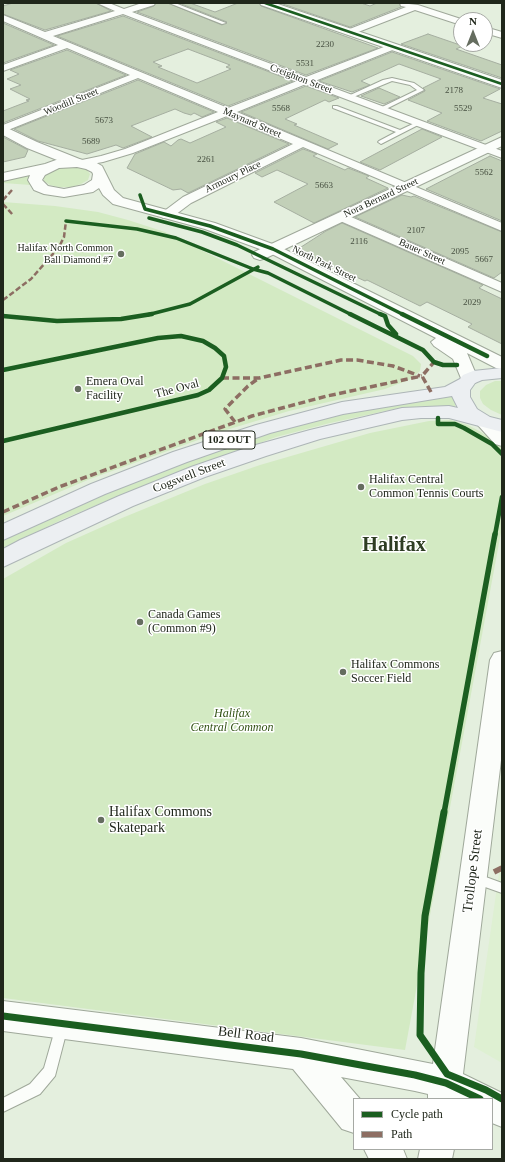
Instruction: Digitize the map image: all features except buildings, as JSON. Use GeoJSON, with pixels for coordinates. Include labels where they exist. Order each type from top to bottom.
{"type":"FeatureCollection","features":[{"type":"Feature","properties":{"kind":"main road"},"geometry":{"type":"LineString","coordinates":[[265,3],[502,84]]}},
{"type":"Feature","properties":{"kind":"main road"},"geometry":{"type":"LineString","coordinates":[[3,130],[32,144],[79,163],[90,165],[97,169],[100,176],[94,186],[81,191],[50,191],[3,186]]}},
{"type":"Feature","properties":{"kind":"main road","name":"Nora Bernard Street"},"geometry":{"type":"LineString","coordinates":[[266,252],[502,141]]}},
{"type":"Feature","properties":{"kind":"main road"},"geometry":{"type":"LineString","coordinates":[[32,144],[46,159],[45,168],[39,172],[35,180],[39,187],[50,191]]}},
{"type":"Feature","properties":{"kind":"main road"},"geometry":{"type":"LineString","coordinates":[[3,177],[45,168],[56,164],[79,163]]}},
{"type":"Feature","properties":{"kind":"main road","name":"North Park Street"},"geometry":{"type":"LineString","coordinates":[[100,176],[108,192],[118,201],[210,226],[502,364]]}},
{"type":"Feature","properties":{"kind":"main road","name":"North Park Street"},"geometry":{"type":"LineString","coordinates":[[50,191],[202,232],[266,252],[444,344],[461,357],[467,381]]}},
{"type":"Feature","properties":{"kind":"main road","name":"102 OUT"},"geometry":{"type":"LineString","coordinates":[[467,381],[485,374],[502,373]]}},
{"type":"Feature","properties":{"kind":"main road"},"geometry":{"type":"LineString","coordinates":[[467,381],[461,390],[461,398],[470,413],[488,422],[502,440]]}},
{"type":"Feature","properties":{"kind":"main road","name":"Cogswell Street"},"geometry":{"type":"LineString","coordinates":[[3,533],[98,489],[180,456],[263,429],[342,408],[451,391],[467,381]]}},
{"type":"Feature","properties":{"kind":"main road","name":"Cogswell Street"},"geometry":{"type":"LineString","coordinates":[[3,559],[28,545],[126,501],[198,472],[259,451],[317,434],[402,414],[422,412],[449,412],[488,422]]}},
{"type":"Feature","properties":{"kind":"main road","name":"Trollope Street"},"geometry":{"type":"LineString","coordinates":[[445,1091],[472,877],[498,722],[502,660]]}},
{"type":"Feature","properties":{"kind":"main road","name":"Bell Road"},"geometry":{"type":"LineString","coordinates":[[3,1016],[301,1054],[415,1075],[445,1091],[476,1098]]}},
{"type":"Feature","properties":{"kind":"main road"},"geometry":{"type":"LineString","coordinates":[[301,1054],[353,1117]]}},
{"type":"Feature","properties":{"kind":"main road"},"geometry":{"type":"LineString","coordinates":[[493,1106],[502,1111]]}},
{"type":"Feature","properties":{"kind":"main road"},"geometry":{"type":"LineString","coordinates":[[382,1150],[390,1159]]}},
{"type":"Feature","properties":{"kind":"street","name":"Creighton Street"},"geometry":{"type":"LineString","coordinates":[[101,3],[502,155]]}},
{"type":"Feature","properties":{"kind":"street"},"geometry":{"type":"LineString","coordinates":[[46,35],[151,3]]}},
{"type":"Feature","properties":{"kind":"street"},"geometry":{"type":"LineString","coordinates":[[401,3],[453,19]]}},
{"type":"Feature","properties":{"kind":"street"},"geometry":{"type":"LineString","coordinates":[[350,32],[415,7]]}},
{"type":"Feature","properties":{"kind":"street","name":"Maynard Street"},"geometry":{"type":"LineString","coordinates":[[6,21],[46,35],[66,45],[227,113],[502,227]]}},
{"type":"Feature","properties":{"kind":"street"},"geometry":{"type":"LineString","coordinates":[[3,68],[66,45]]}},
{"type":"Feature","properties":{"kind":"street"},"geometry":{"type":"LineString","coordinates":[[79,163],[103,159],[129,151],[392,47]]}},
{"type":"Feature","properties":{"kind":"street","name":"Woodill Street"},"geometry":{"type":"LineString","coordinates":[[3,130],[138,75]]}},
{"type":"Feature","properties":{"kind":"street","name":"Armoury Place"},"geometry":{"type":"LineString","coordinates":[[167,215],[187,200],[301,144]]}},
{"type":"Feature","properties":{"kind":"street"},"geometry":{"type":"LineString","coordinates":[[100,176],[129,151]]}},
{"type":"Feature","properties":{"kind":"street","name":"Bauer Street"},"geometry":{"type":"LineString","coordinates":[[342,216],[500,286]]}},
{"type":"Feature","properties":{"kind":"lane"},"geometry":{"type":"LineString","coordinates":[[171,3],[224,23]]}},
{"type":"Feature","properties":{"kind":"lane"},"geometry":{"type":"LineString","coordinates":[[349,97],[392,79],[412,84],[421,90],[382,110]]}},
{"type":"Feature","properties":{"kind":"lane"},"geometry":{"type":"LineString","coordinates":[[335,106],[400,132]]}},
{"type":"Feature","properties":{"kind":"lane"},"geometry":{"type":"LineString","coordinates":[[380,142],[419,123]]}},
{"type":"Feature","properties":{"kind":"lane"},"geometry":{"type":"LineString","coordinates":[[472,877],[502,888]]}},
{"type":"Feature","properties":{"kind":"lane"},"geometry":{"type":"LineString","coordinates":[[3,1105],[34,1090],[50,1071],[63,1023]]}},
{"type":"Feature","properties":{"kind":"shaded area"},"geometry":{"type":"Polygon","coordinates":[[[502,852],[502,1063],[474,1047],[502,852]]]}},
{"type":"Feature","properties":{"kind":"green space"},"geometry":{"type":"Polygon","coordinates":[[[79,166],[87,170],[90,174],[88,180],[81,184],[71,187],[59,187],[50,185],[44,181],[44,176],[57,167],[79,166]]]}},
{"type":"Feature","properties":{"kind":"green space"},"geometry":{"type":"Polygon","coordinates":[[[32,175],[31,185],[3,183],[3,179],[32,175]]]}},
{"type":"Feature","properties":{"kind":"green space"},"geometry":{"type":"Polygon","coordinates":[[[3,202],[55,206],[98,212],[165,232],[413,356],[421,364],[420,371],[411,379],[385,389],[289,411],[223,431],[90,479],[3,516],[3,202]]]}},
{"type":"Feature","properties":{"kind":"green space"},"geometry":{"type":"Polygon","coordinates":[[[495,381],[502,381],[502,415],[483,404],[480,398],[480,391],[486,385],[495,381]]]}},
{"type":"Feature","properties":{"kind":"green space"},"geometry":{"type":"Polygon","coordinates":[[[451,395],[455,398],[455,408],[427,406],[399,408],[330,423],[276,437],[136,489],[63,519],[3,549],[3,538],[85,500],[268,431],[329,414],[451,395]]]}},
{"type":"Feature","properties":{"kind":"green space","name":"Halifax Central Common"},"geometry":{"type":"Polygon","coordinates":[[[451,420],[468,425],[502,447],[502,527],[405,1050],[3,998],[3,579],[66,543],[205,484],[260,465],[370,433],[429,421],[451,420]]]}},
{"type":"Feature","properties":{"kind":"marked path"},"geometry":{"type":"LineString","coordinates":[[3,200],[12,190]]}},
{"type":"Feature","properties":{"kind":"marked path"},"geometry":{"type":"LineString","coordinates":[[3,204],[13,215]]}},
{"type":"Feature","properties":{"kind":"marked path"},"geometry":{"type":"LineString","coordinates":[[3,300],[31,279],[59,247],[64,237],[66,221]]}},
{"type":"Feature","properties":{"kind":"marked path"},"geometry":{"type":"LineString","coordinates":[[222,378],[259,378],[341,360],[357,360],[393,366],[420,376]]}},
{"type":"Feature","properties":{"kind":"marked path"},"geometry":{"type":"LineString","coordinates":[[431,392],[422,376],[434,362]]}},
{"type":"Feature","properties":{"kind":"marked path"},"geometry":{"type":"LineString","coordinates":[[3,512],[59,487],[252,416],[327,396],[422,376]]}},
{"type":"Feature","properties":{"kind":"marked path"},"geometry":{"type":"LineString","coordinates":[[235,422],[225,409],[248,386],[259,378]]}},
{"type":"Feature","properties":{"kind":"marked path"},"geometry":{"type":"LineString","coordinates":[[494,872],[502,868]]}},
{"type":"Feature","properties":{"kind":"cycle path"},"geometry":{"type":"LineString","coordinates":[[265,3],[502,84]]}},
{"type":"Feature","properties":{"kind":"cycle path"},"geometry":{"type":"LineString","coordinates":[[140,195],[145,209],[210,226],[273,249],[487,356]]}},
{"type":"Feature","properties":{"kind":"cycle path"},"geometry":{"type":"LineString","coordinates":[[149,218],[202,232],[260,255],[385,316],[388,325],[396,334]]}},
{"type":"Feature","properties":{"kind":"cycle path"},"geometry":{"type":"LineString","coordinates":[[66,221],[137,229],[176,238],[253,269],[268,273],[423,350],[434,362],[443,365],[457,365]]}},
{"type":"Feature","properties":{"kind":"cycle path"},"geometry":{"type":"LineString","coordinates":[[3,316],[57,321],[121,319],[151,314],[190,304],[258,267]]}},
{"type":"Feature","properties":{"kind":"cycle path","name":"The Oval"},"geometry":{"type":"LineString","coordinates":[[3,370],[158,338],[181,336],[203,341],[215,348],[224,356],[226,367],[222,378],[209,390],[198,395],[3,441]]}},
{"type":"Feature","properties":{"kind":"cycle path"},"geometry":{"type":"LineString","coordinates":[[438,418],[438,424],[455,424],[464,428],[492,444],[502,454]]}},
{"type":"Feature","properties":{"kind":"cycle path"},"geometry":{"type":"LineString","coordinates":[[502,497],[425,916],[421,973],[420,1035],[447,1074],[486,1090],[502,1099]]}},
{"type":"Feature","properties":{"kind":"cycle path"},"geometry":{"type":"LineString","coordinates":[[3,1016],[301,1054],[415,1075],[446,1083],[478,1098]]}},
{"type":"Feature","properties":{"kind":"place","name":"Halifax North Common Ball Diamond #7"},"geometry":{"type":"Point","coordinates":[121,254]}},
{"type":"Feature","properties":{"kind":"place","name":"Emera Oval Facility"},"geometry":{"type":"Point","coordinates":[78,389]}},
{"type":"Feature","properties":{"kind":"place","name":"Halifax Central Common Tennis Courts"},"geometry":{"type":"Point","coordinates":[361,487]}},
{"type":"Feature","properties":{"kind":"place","name":"Canada Games (Common #9)"},"geometry":{"type":"Point","coordinates":[140,622]}},
{"type":"Feature","properties":{"kind":"place","name":"Halifax Commons Soccer Field"},"geometry":{"type":"Point","coordinates":[343,672]}},
{"type":"Feature","properties":{"kind":"place","name":"Halifax Commons Skatepark"},"geometry":{"type":"Point","coordinates":[101,820]}},
{"type":"Feature","properties":{"kind":"district","name":"Halifax"},"geometry":{"type":"Point","coordinates":[394,546]}}]}
